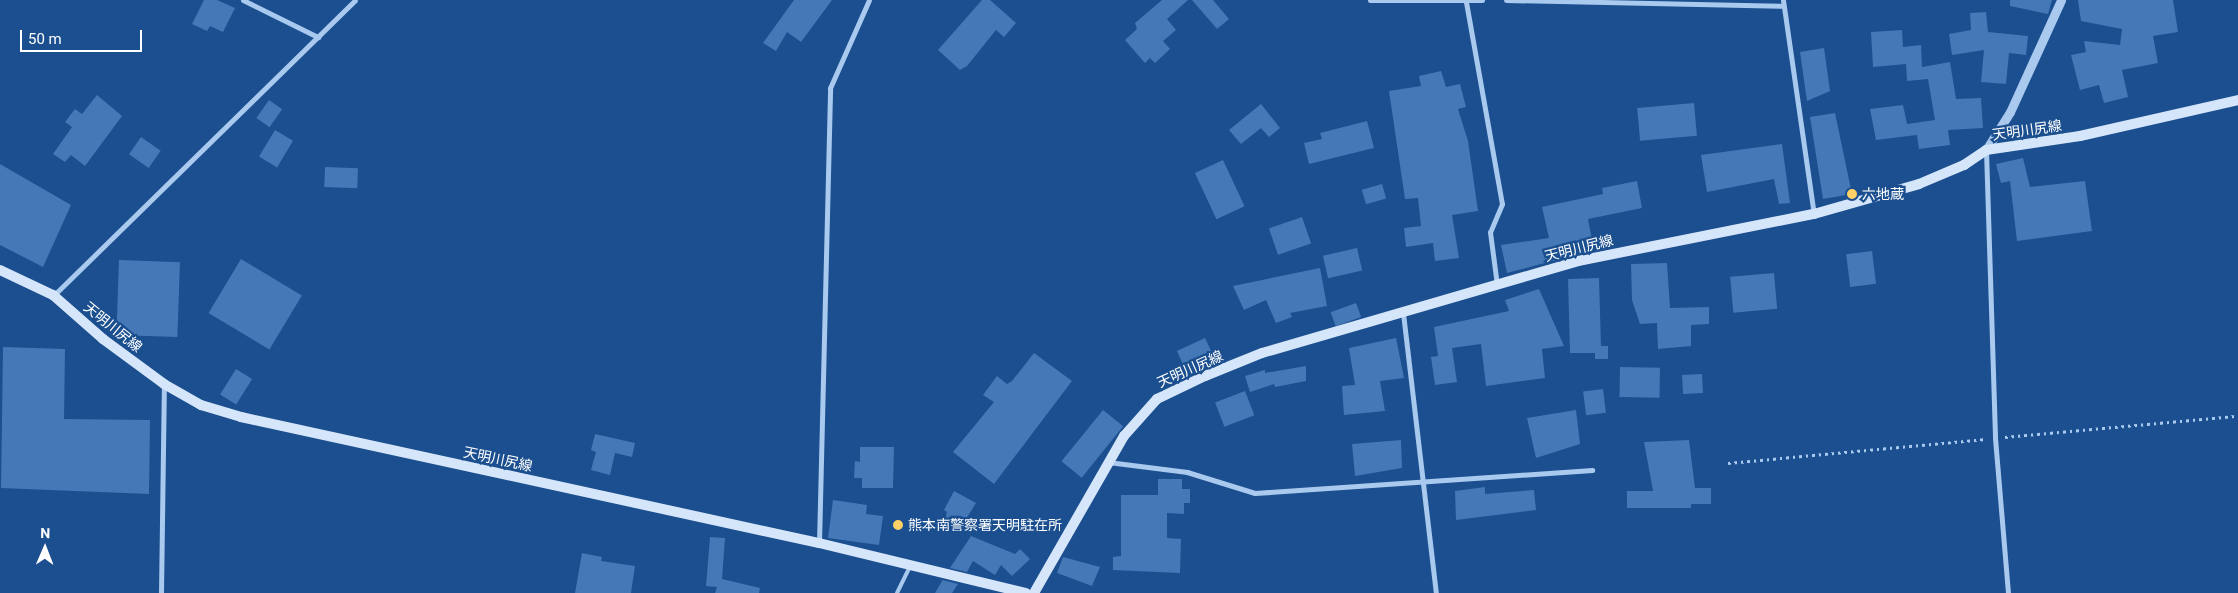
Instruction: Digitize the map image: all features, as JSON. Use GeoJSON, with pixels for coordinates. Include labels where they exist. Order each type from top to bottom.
{"type":"FeatureCollection","features":[{"type":"Feature","properties":{"kind":"main road","name":"天明川尻線"},"geometry":{"type":"LineString","coordinates":[[1034,593],[1124,436],[1157,398],[1262,353],[1578,261],[1814,214],[1919,184],[1964,165],[1986,150],[2080,136],[2238,100]]}},
{"type":"Feature","properties":{"kind":"main road","name":"天明川尻線"},"geometry":{"type":"LineString","coordinates":[[0,270],[53,295],[103,340],[164,384],[201,405],[241,417],[910,564],[1026,593]]}},
{"type":"Feature","properties":{"kind":"street"},"geometry":{"type":"LineString","coordinates":[[243,0],[318,37]]}},
{"type":"Feature","properties":{"kind":"street"},"geometry":{"type":"LineString","coordinates":[[53,295],[356,0]]}},
{"type":"Feature","properties":{"kind":"street"},"geometry":{"type":"LineString","coordinates":[[819,544],[830,88],[869,0]]}},
{"type":"Feature","properties":{"kind":"street"},"geometry":{"type":"LineString","coordinates":[[1370,0],[1466,2],[1482,0]]}},
{"type":"Feature","properties":{"kind":"street"},"geometry":{"type":"LineString","coordinates":[[1506,0],[1783,3],[1814,214]]}},
{"type":"Feature","properties":{"kind":"street"},"geometry":{"type":"LineString","coordinates":[[2008,593],[1995,438],[1986,150],[2010,112],[2061,0]]}},
{"type":"Feature","properties":{"kind":"street"},"geometry":{"type":"LineString","coordinates":[[1466,2],[1502,204],[1490,232],[1497,286]]}},
{"type":"Feature","properties":{"kind":"street"},"geometry":{"type":"LineString","coordinates":[[1403,313],[1436,593]]}},
{"type":"Feature","properties":{"kind":"street"},"geometry":{"type":"LineString","coordinates":[[161,593],[164,384]]}},
{"type":"Feature","properties":{"kind":"street"},"geometry":{"type":"LineString","coordinates":[[1108,462],[1187,472],[1256,493],[1592,470]]}},
{"type":"Feature","properties":{"kind":"lane"},"geometry":{"type":"LineString","coordinates":[[897,593],[910,564]]}},
{"type":"Feature","properties":{"kind":"path"},"geometry":{"type":"LineString","coordinates":[[1728,463],[2238,416]]}},
{"type":"Feature","properties":{"kind":"building"},"geometry":{"type":"Polygon","coordinates":[[[204,0],[217,0],[235,8],[223,32],[210,26],[207,31],[192,24],[204,0]]]}},
{"type":"Feature","properties":{"kind":"building"},"geometry":{"type":"Polygon","coordinates":[[[794,0],[832,0],[801,42],[787,32],[776,51],[763,43],[794,0]]]}},
{"type":"Feature","properties":{"kind":"building"},"geometry":{"type":"Polygon","coordinates":[[[982,0],[990,0],[1016,23],[1004,37],[996,30],[967,66],[960,70],[938,50],[982,0]]]}},
{"type":"Feature","properties":{"kind":"building"},"geometry":{"type":"Polygon","coordinates":[[[1162,0],[1188,0],[1167,19],[1176,30],[1163,41],[1170,49],[1155,63],[1150,58],[1145,63],[1125,40],[1137,29],[1135,23],[1162,0]]]}},
{"type":"Feature","properties":{"kind":"building"},"geometry":{"type":"Polygon","coordinates":[[[1192,0],[1213,0],[1229,19],[1217,29],[1192,0]]]}},
{"type":"Feature","properties":{"kind":"building"},"geometry":{"type":"Polygon","coordinates":[[[2010,0],[2052,0],[2048,14],[2010,6],[2010,0]]]}},
{"type":"Feature","properties":{"kind":"building"},"geometry":{"type":"Polygon","coordinates":[[[2078,0],[2173,0],[2178,32],[2153,36],[2158,63],[2122,70],[2128,97],[2104,103],[2099,85],[2080,90],[2071,55],[2086,52],[2084,41],[2120,45],[2122,29],[2081,21],[2078,0]]]}},
{"type":"Feature","properties":{"kind":"building"},"geometry":{"type":"Polygon","coordinates":[[[1986,12],[1988,32],[2028,36],[2026,55],[2009,53],[2006,84],[1981,82],[1984,50],[1952,55],[1949,34],[1971,30],[1970,13],[1986,12]]]}},
{"type":"Feature","properties":{"kind":"building"},"geometry":{"type":"Polygon","coordinates":[[[1902,30],[1903,47],[1921,45],[1922,67],[1950,62],[1956,99],[1981,98],[1983,128],[1948,130],[1950,145],[1919,149],[1917,135],[1876,140],[1870,109],[1903,105],[1907,124],[1935,120],[1928,79],[1907,81],[1906,64],[1873,67],[1871,32],[1902,30]]]}},
{"type":"Feature","properties":{"kind":"building"},"geometry":{"type":"Polygon","coordinates":[[[1824,48],[1830,91],[1807,101],[1800,52],[1824,48]]]}},
{"type":"Feature","properties":{"kind":"building"},"geometry":{"type":"Polygon","coordinates":[[[1441,71],[1446,87],[1460,84],[1466,107],[1458,109],[1468,141],[1478,211],[1452,215],[1459,258],[1435,261],[1433,243],[1406,247],[1404,228],[1421,226],[1418,198],[1405,199],[1389,91],[1421,86],[1419,76],[1441,71]]]}},
{"type":"Feature","properties":{"kind":"building"},"geometry":{"type":"Polygon","coordinates":[[[97,95],[122,116],[85,166],[71,155],[65,162],[53,154],[72,127],[65,122],[75,109],[82,114],[97,95]]]}},
{"type":"Feature","properties":{"kind":"building"},"geometry":{"type":"Polygon","coordinates":[[[269,100],[282,109],[269,127],[256,118],[269,100]]]}},
{"type":"Feature","properties":{"kind":"building"},"geometry":{"type":"Polygon","coordinates":[[[1694,103],[1697,136],[1640,141],[1637,108],[1694,103]]]}},
{"type":"Feature","properties":{"kind":"building"},"geometry":{"type":"Polygon","coordinates":[[[1261,104],[1280,128],[1269,137],[1261,128],[1241,144],[1229,130],[1261,104]]]}},
{"type":"Feature","properties":{"kind":"building"},"geometry":{"type":"Polygon","coordinates":[[[1835,113],[1852,194],[1823,199],[1810,117],[1835,113]]]}},
{"type":"Feature","properties":{"kind":"building"},"geometry":{"type":"Polygon","coordinates":[[[2052,120],[2056,132],[2043,135],[2040,124],[2052,120]]]}},
{"type":"Feature","properties":{"kind":"building"},"geometry":{"type":"Polygon","coordinates":[[[1367,121],[1374,148],[1309,164],[1304,143],[1322,139],[1320,133],[1367,121]]]}},
{"type":"Feature","properties":{"kind":"building"},"geometry":{"type":"Polygon","coordinates":[[[275,130],[293,141],[277,167],[259,157],[275,130]]]}},
{"type":"Feature","properties":{"kind":"building"},"geometry":{"type":"Polygon","coordinates":[[[141,137],[161,151],[149,168],[129,154],[141,137]]]}},
{"type":"Feature","properties":{"kind":"building"},"geometry":{"type":"Polygon","coordinates":[[[1782,144],[1790,203],[1779,204],[1774,179],[1707,192],[1701,155],[1782,144]]]}},
{"type":"Feature","properties":{"kind":"building"},"geometry":{"type":"Polygon","coordinates":[[[2023,158],[2030,187],[2085,181],[2092,231],[2017,241],[2010,181],[2001,183],[1996,164],[2023,158]]]}},
{"type":"Feature","properties":{"kind":"building"},"geometry":{"type":"Polygon","coordinates":[[[1223,160],[1245,206],[1216,219],[1195,173],[1223,160]]]}},
{"type":"Feature","properties":{"kind":"building"},"geometry":{"type":"Polygon","coordinates":[[[0,164],[71,205],[43,267],[0,245],[0,164]]]}},
{"type":"Feature","properties":{"kind":"building"},"geometry":{"type":"Polygon","coordinates":[[[325,167],[358,168],[357,188],[324,187],[325,167]]]}},
{"type":"Feature","properties":{"kind":"building"},"geometry":{"type":"Polygon","coordinates":[[[1637,181],[1642,208],[1588,219],[1594,250],[1507,273],[1501,245],[1549,238],[1542,207],[1603,194],[1602,188],[1637,181]]]}},
{"type":"Feature","properties":{"kind":"building"},"geometry":{"type":"Polygon","coordinates":[[[1382,184],[1386,198],[1366,204],[1362,190],[1382,184]]]}},
{"type":"Feature","properties":{"kind":"building"},"geometry":{"type":"Polygon","coordinates":[[[1302,217],[1311,243],[1278,255],[1269,228],[1302,217]]]}},
{"type":"Feature","properties":{"kind":"building"},"geometry":{"type":"Polygon","coordinates":[[[1357,248],[1362,270],[1328,278],[1323,256],[1357,248]]]}},
{"type":"Feature","properties":{"kind":"building"},"geometry":{"type":"Polygon","coordinates":[[[1872,251],[1876,284],[1850,287],[1846,254],[1872,251]]]}},
{"type":"Feature","properties":{"kind":"building"},"geometry":{"type":"Polygon","coordinates":[[[241,259],[302,296],[269,350],[209,313],[241,259]]]}},
{"type":"Feature","properties":{"kind":"building"},"geometry":{"type":"Polygon","coordinates":[[[119,260],[180,262],[177,337],[116,335],[119,260]]]}},
{"type":"Feature","properties":{"kind":"building"},"geometry":{"type":"Polygon","coordinates":[[[1667,263],[1670,308],[1709,307],[1709,324],[1691,325],[1691,346],[1658,349],[1657,323],[1640,324],[1632,300],[1631,264],[1667,263]]]}},
{"type":"Feature","properties":{"kind":"building"},"geometry":{"type":"Polygon","coordinates":[[[1320,268],[1327,306],[1290,313],[1292,317],[1276,323],[1266,300],[1244,310],[1233,286],[1320,268]]]}},
{"type":"Feature","properties":{"kind":"building"},"geometry":{"type":"Polygon","coordinates":[[[1774,273],[1777,309],[1733,313],[1730,277],[1774,273]]]}},
{"type":"Feature","properties":{"kind":"building"},"geometry":{"type":"Polygon","coordinates":[[[1599,278],[1601,346],[1608,346],[1608,359],[1595,359],[1595,353],[1570,353],[1568,279],[1599,278]]]}},
{"type":"Feature","properties":{"kind":"building"},"geometry":{"type":"Polygon","coordinates":[[[1539,289],[1564,346],[1542,349],[1545,378],[1486,386],[1481,344],[1452,348],[1457,382],[1435,385],[1431,357],[1438,356],[1434,327],[1509,311],[1505,300],[1539,289]]]}},
{"type":"Feature","properties":{"kind":"building"},"geometry":{"type":"Polygon","coordinates":[[[1356,303],[1361,317],[1336,326],[1331,312],[1356,303]]]}},
{"type":"Feature","properties":{"kind":"building"},"geometry":{"type":"Polygon","coordinates":[[[1205,338],[1215,359],[1187,372],[1177,351],[1205,338]]]}},
{"type":"Feature","properties":{"kind":"building"},"geometry":{"type":"Polygon","coordinates":[[[1396,338],[1404,378],[1380,381],[1385,411],[1344,415],[1342,386],[1355,385],[1349,348],[1396,338]]]}},
{"type":"Feature","properties":{"kind":"building"},"geometry":{"type":"Polygon","coordinates":[[[3,347],[65,349],[64,419],[150,420],[149,494],[1,488],[3,347]]]}},
{"type":"Feature","properties":{"kind":"building"},"geometry":{"type":"Polygon","coordinates":[[[1034,353],[1072,381],[994,484],[953,452],[994,402],[983,395],[997,376],[1007,384],[1012,381],[1034,353]]]}},
{"type":"Feature","properties":{"kind":"building"},"geometry":{"type":"Polygon","coordinates":[[[1306,366],[1306,381],[1275,387],[1274,384],[1250,392],[1245,376],[1265,370],[1265,373],[1306,366]]]}},
{"type":"Feature","properties":{"kind":"building"},"geometry":{"type":"Polygon","coordinates":[[[1620,367],[1660,368],[1659,398],[1619,397],[1620,367]]]}},
{"type":"Feature","properties":{"kind":"building"},"geometry":{"type":"Polygon","coordinates":[[[236,369],[252,379],[236,405],[220,394],[236,369]]]}},
{"type":"Feature","properties":{"kind":"building"},"geometry":{"type":"Polygon","coordinates":[[[1702,374],[1703,393],[1683,394],[1682,375],[1702,374]]]}},
{"type":"Feature","properties":{"kind":"building"},"geometry":{"type":"Polygon","coordinates":[[[1603,389],[1606,413],[1586,415],[1583,391],[1603,389]]]}},
{"type":"Feature","properties":{"kind":"building"},"geometry":{"type":"Polygon","coordinates":[[[1245,391],[1254,415],[1224,427],[1215,402],[1245,391]]]}},
{"type":"Feature","properties":{"kind":"building"},"geometry":{"type":"Polygon","coordinates":[[[1103,410],[1123,426],[1082,478],[1061,461],[1103,410]]]}},
{"type":"Feature","properties":{"kind":"building"},"geometry":{"type":"Polygon","coordinates":[[[1576,410],[1580,444],[1536,458],[1527,418],[1576,410]]]}},
{"type":"Feature","properties":{"kind":"building"},"geometry":{"type":"Polygon","coordinates":[[[595,434],[635,443],[632,457],[615,453],[610,475],[591,470],[596,452],[591,450],[595,434]]]}},
{"type":"Feature","properties":{"kind":"building"},"geometry":{"type":"Polygon","coordinates":[[[1401,440],[1402,468],[1355,476],[1352,444],[1401,440]]]}},
{"type":"Feature","properties":{"kind":"building"},"geometry":{"type":"Polygon","coordinates":[[[1689,440],[1695,488],[1711,488],[1711,504],[1691,504],[1691,508],[1627,508],[1627,491],[1653,491],[1644,442],[1689,440]]]}},
{"type":"Feature","properties":{"kind":"building"},"geometry":{"type":"Polygon","coordinates":[[[860,447],[894,447],[893,488],[862,488],[862,478],[854,478],[855,461],[860,462],[860,447]]]}},
{"type":"Feature","properties":{"kind":"building"},"geometry":{"type":"Polygon","coordinates":[[[1158,479],[1182,479],[1182,489],[1190,489],[1190,503],[1184,503],[1184,514],[1167,513],[1167,538],[1181,539],[1180,573],[1113,570],[1113,557],[1121,556],[1121,495],[1158,495],[1158,479]]]}},
{"type":"Feature","properties":{"kind":"building"},"geometry":{"type":"Polygon","coordinates":[[[1485,487],[1485,494],[1534,490],[1536,510],[1456,520],[1455,491],[1485,487]]]}},
{"type":"Feature","properties":{"kind":"building"},"geometry":{"type":"Polygon","coordinates":[[[954,491],[976,503],[958,532],[944,522],[947,512],[944,510],[954,491]]]}},
{"type":"Feature","properties":{"kind":"building"},"geometry":{"type":"Polygon","coordinates":[[[833,500],[867,505],[866,514],[883,516],[879,545],[828,538],[833,500]]]}},
{"type":"Feature","properties":{"kind":"building"},"geometry":{"type":"Polygon","coordinates":[[[971,536],[1015,554],[1020,549],[1030,559],[1012,576],[1001,565],[995,575],[973,561],[967,572],[950,568],[971,536]]]}},
{"type":"Feature","properties":{"kind":"building"},"geometry":{"type":"Polygon","coordinates":[[[710,537],[725,538],[722,579],[760,588],[759,593],[715,593],[717,587],[706,586],[710,537]]]}},
{"type":"Feature","properties":{"kind":"building"},"geometry":{"type":"Polygon","coordinates":[[[582,553],[602,557],[601,561],[635,566],[631,593],[575,593],[582,553]]]}},
{"type":"Feature","properties":{"kind":"building"},"geometry":{"type":"Polygon","coordinates":[[[1063,557],[1100,567],[1092,586],[1057,573],[1063,557]]]}},
{"type":"Feature","properties":{"kind":"building"},"geometry":{"type":"Polygon","coordinates":[[[942,581],[958,584],[952,593],[935,593],[942,581]]]}},
{"type":"Feature","properties":{"kind":"place","name":"六地蔵"},"geometry":{"type":"Point","coordinates":[1852,194]}},
{"type":"Feature","properties":{"kind":"place","name":"熊本南警察署天明駐在所"},"geometry":{"type":"Point","coordinates":[898,525]}}]}
